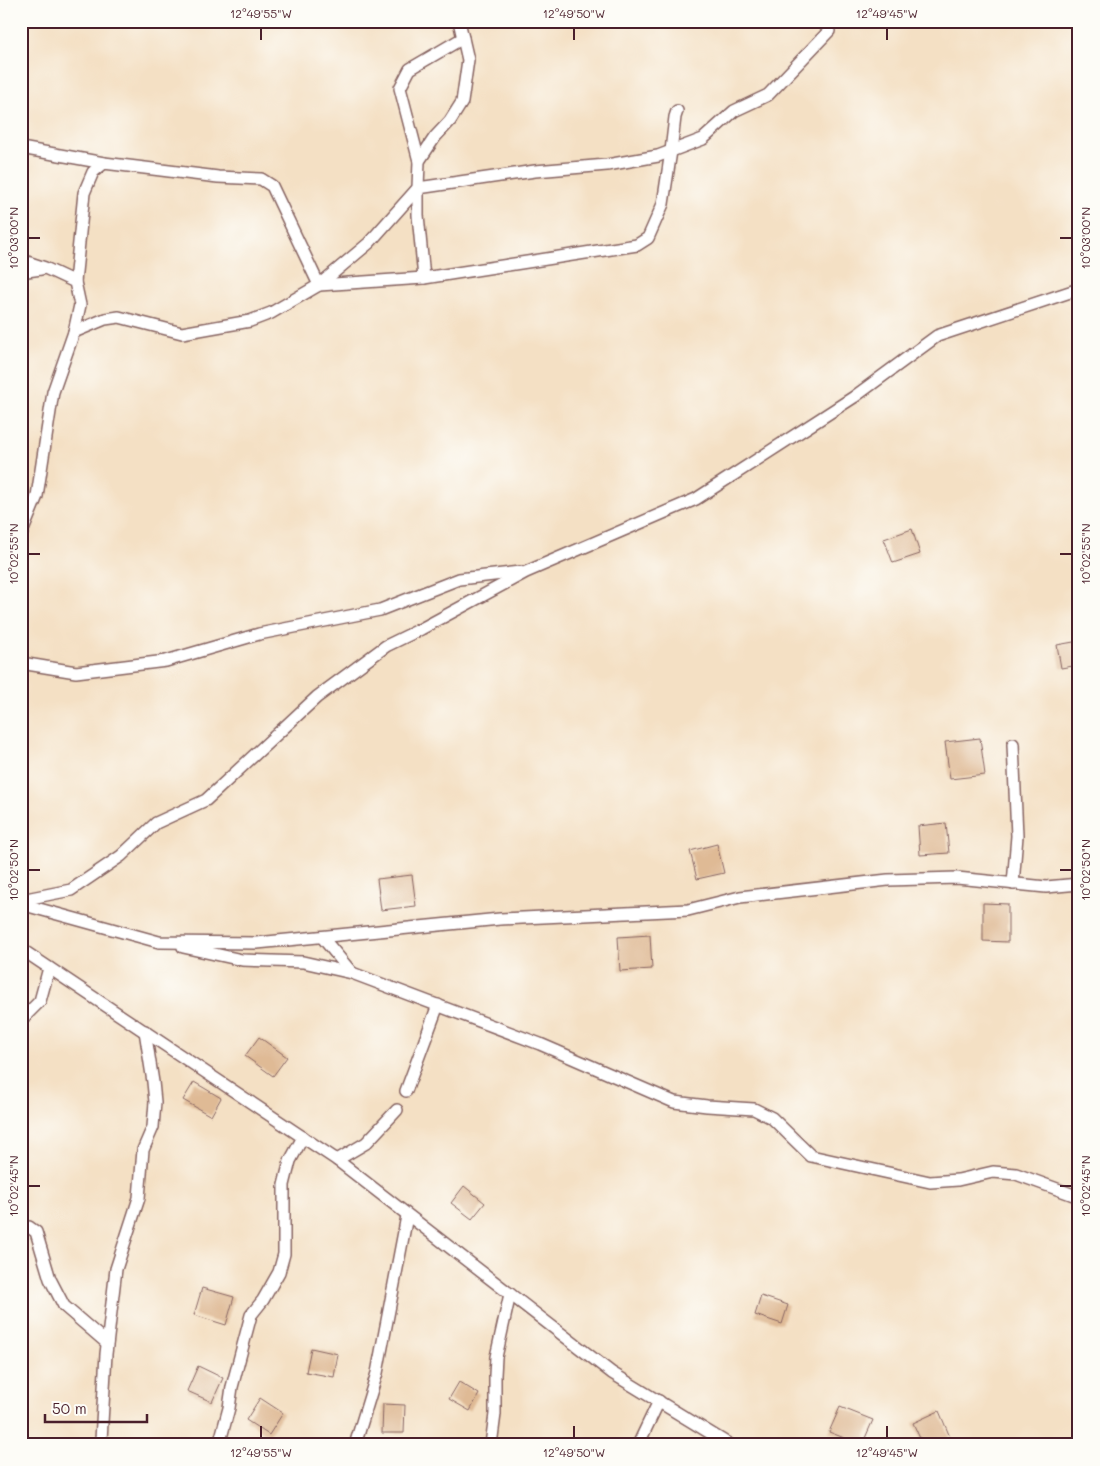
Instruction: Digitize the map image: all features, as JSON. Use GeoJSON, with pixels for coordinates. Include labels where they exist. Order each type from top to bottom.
{"type":"FeatureCollection","features":[{"type":"Feature","properties":{"kind":"street"},"geometry":{"type":"LineString","coordinates":[[419,161],[462,102],[468,60],[459,21]]}},
{"type":"Feature","properties":{"kind":"street"},"geometry":{"type":"LineString","coordinates":[[74,332],[105,318],[119,317],[182,333],[250,322],[271,313],[319,285],[369,243],[418,188],[535,171],[607,165],[658,156],[703,139],[734,111],[768,95],[829,31]]}},
{"type":"Feature","properties":{"kind":"street"},"geometry":{"type":"LineString","coordinates":[[424,278],[418,214],[419,161],[400,88],[410,69],[463,38]]}},
{"type":"Feature","properties":{"kind":"street"},"geometry":{"type":"LineString","coordinates":[[319,285],[424,278],[637,245],[648,238],[663,204],[677,111]]}},
{"type":"Feature","properties":{"kind":"street"},"geometry":{"type":"LineString","coordinates":[[21,148],[104,163],[218,177],[261,179],[272,186],[319,285]]}},
{"type":"Feature","properties":{"kind":"street"},"geometry":{"type":"LineString","coordinates":[[21,535],[37,496],[53,392],[74,332],[80,305],[75,282],[84,193],[93,172],[104,163]]}},
{"type":"Feature","properties":{"kind":"street"},"geometry":{"type":"LineString","coordinates":[[21,260],[45,268],[75,282]]}},
{"type":"Feature","properties":{"kind":"street"},"geometry":{"type":"LineString","coordinates":[[21,273],[27,270],[45,268]]}},
{"type":"Feature","properties":{"kind":"street"},"geometry":{"type":"LineString","coordinates":[[21,900],[71,890],[121,856],[156,823],[206,800],[317,697],[386,646],[526,572],[696,499],[854,397],[937,336],[1079,289]]}},
{"type":"Feature","properties":{"kind":"street"},"geometry":{"type":"LineString","coordinates":[[21,662],[76,672],[166,661],[259,634],[380,610],[459,579],[526,572]]}},
{"type":"Feature","properties":{"kind":"street"},"geometry":{"type":"LineString","coordinates":[[1012,744],[1017,836],[1013,884]]}},
{"type":"Feature","properties":{"kind":"street"},"geometry":{"type":"LineString","coordinates":[[160,942],[257,943],[500,919],[688,910],[740,897],[888,880],[957,878],[1046,887],[1079,884]]}},
{"type":"Feature","properties":{"kind":"street"},"geometry":{"type":"LineString","coordinates":[[21,904],[160,942],[242,960],[303,962],[352,973],[540,1044],[674,1102],[754,1109],[772,1118],[811,1156],[930,1182],[958,1180],[993,1172],[1016,1174],[1079,1197]]}},
{"type":"Feature","properties":{"kind":"street"},"geometry":{"type":"LineString","coordinates":[[322,936],[352,973]]}},
{"type":"Feature","properties":{"kind":"street"},"geometry":{"type":"LineString","coordinates":[[21,949],[337,1160],[612,1373],[730,1445]]}},
{"type":"Feature","properties":{"kind":"street"},"geometry":{"type":"LineString","coordinates":[[21,1020],[40,1001],[49,968]]}},
{"type":"Feature","properties":{"kind":"street"},"geometry":{"type":"LineString","coordinates":[[406,1090],[438,1005]]}},
{"type":"Feature","properties":{"kind":"street"},"geometry":{"type":"LineString","coordinates":[[102,1445],[107,1344],[116,1269],[139,1198],[143,1150],[153,1127],[153,1082],[145,1031]]}},
{"type":"Feature","properties":{"kind":"street"},"geometry":{"type":"LineString","coordinates":[[337,1160],[366,1143],[397,1110]]}},
{"type":"Feature","properties":{"kind":"street"},"geometry":{"type":"LineString","coordinates":[[219,1445],[251,1315],[278,1272],[284,1254],[284,1185],[290,1161],[303,1137]]}},
{"type":"Feature","properties":{"kind":"street"},"geometry":{"type":"LineString","coordinates":[[355,1445],[377,1372],[407,1216]]}},
{"type":"Feature","properties":{"kind":"street"},"geometry":{"type":"LineString","coordinates":[[21,1227],[28,1227],[36,1232],[50,1279],[64,1306],[107,1344]]}},
{"type":"Feature","properties":{"kind":"street"},"geometry":{"type":"LineString","coordinates":[[491,1445],[495,1414],[496,1357],[510,1294]]}},
{"type":"Feature","properties":{"kind":"street"},"geometry":{"type":"LineString","coordinates":[[638,1445],[659,1401]]}},
{"type":"Feature","properties":{"kind":"building"},"geometry":{"type":"Polygon","coordinates":[[[912,529],[920,554],[893,563],[884,539],[912,529]]]}},
{"type":"Feature","properties":{"kind":"building"},"geometry":{"type":"Polygon","coordinates":[[[1079,641],[1079,665],[1061,668],[1057,645],[1079,641]]]}},
{"type":"Feature","properties":{"kind":"building"},"geometry":{"type":"Polygon","coordinates":[[[980,738],[985,775],[950,779],[945,742],[980,738]]]}},
{"type":"Feature","properties":{"kind":"building"},"geometry":{"type":"Polygon","coordinates":[[[946,823],[949,853],[920,855],[918,826],[946,823]]]}},
{"type":"Feature","properties":{"kind":"building"},"geometry":{"type":"Polygon","coordinates":[[[717,844],[724,873],[697,879],[690,851],[717,844]]]}},
{"type":"Feature","properties":{"kind":"building"},"geometry":{"type":"Polygon","coordinates":[[[412,875],[416,906],[381,910],[377,879],[412,875]]]}},
{"type":"Feature","properties":{"kind":"building"},"geometry":{"type":"Polygon","coordinates":[[[983,903],[1008,904],[1008,942],[983,941],[983,903]]]}},
{"type":"Feature","properties":{"kind":"building"},"geometry":{"type":"Polygon","coordinates":[[[650,935],[652,969],[620,971],[618,937],[650,935]]]}},
{"type":"Feature","properties":{"kind":"building"},"geometry":{"type":"Polygon","coordinates":[[[259,1037],[287,1057],[273,1076],[245,1056],[259,1037]]]}},
{"type":"Feature","properties":{"kind":"building"},"geometry":{"type":"Polygon","coordinates":[[[194,1082],[221,1098],[211,1116],[183,1100],[194,1082]]]}},
{"type":"Feature","properties":{"kind":"building"},"geometry":{"type":"Polygon","coordinates":[[[464,1186],[485,1203],[472,1219],[451,1203],[464,1186]]]}},
{"type":"Feature","properties":{"kind":"building"},"geometry":{"type":"Polygon","coordinates":[[[202,1288],[234,1297],[226,1325],[194,1315],[202,1288]]]}},
{"type":"Feature","properties":{"kind":"building"},"geometry":{"type":"Polygon","coordinates":[[[761,1296],[788,1305],[782,1324],[755,1315],[761,1296]]]}},
{"type":"Feature","properties":{"kind":"building"},"geometry":{"type":"Polygon","coordinates":[[[311,1348],[338,1354],[334,1377],[306,1372],[311,1348]]]}},
{"type":"Feature","properties":{"kind":"building"},"geometry":{"type":"Polygon","coordinates":[[[198,1366],[223,1378],[212,1402],[187,1391],[198,1366]]]}},
{"type":"Feature","properties":{"kind":"building"},"geometry":{"type":"Polygon","coordinates":[[[459,1382],[479,1394],[470,1411],[449,1399],[459,1382]]]}},
{"type":"Feature","properties":{"kind":"building"},"geometry":{"type":"Polygon","coordinates":[[[260,1398],[283,1413],[269,1435],[246,1420],[260,1398]]]}},
{"type":"Feature","properties":{"kind":"building"},"geometry":{"type":"Polygon","coordinates":[[[383,1404],[405,1405],[404,1433],[382,1433],[383,1404]]]}},
{"type":"Feature","properties":{"kind":"building"},"geometry":{"type":"Polygon","coordinates":[[[840,1407],[873,1420],[862,1445],[829,1432],[840,1407]]]}},
{"type":"Feature","properties":{"kind":"building"},"geometry":{"type":"Polygon","coordinates":[[[939,1411],[950,1437],[933,1445],[923,1445],[913,1423],[939,1411]]]}}]}
